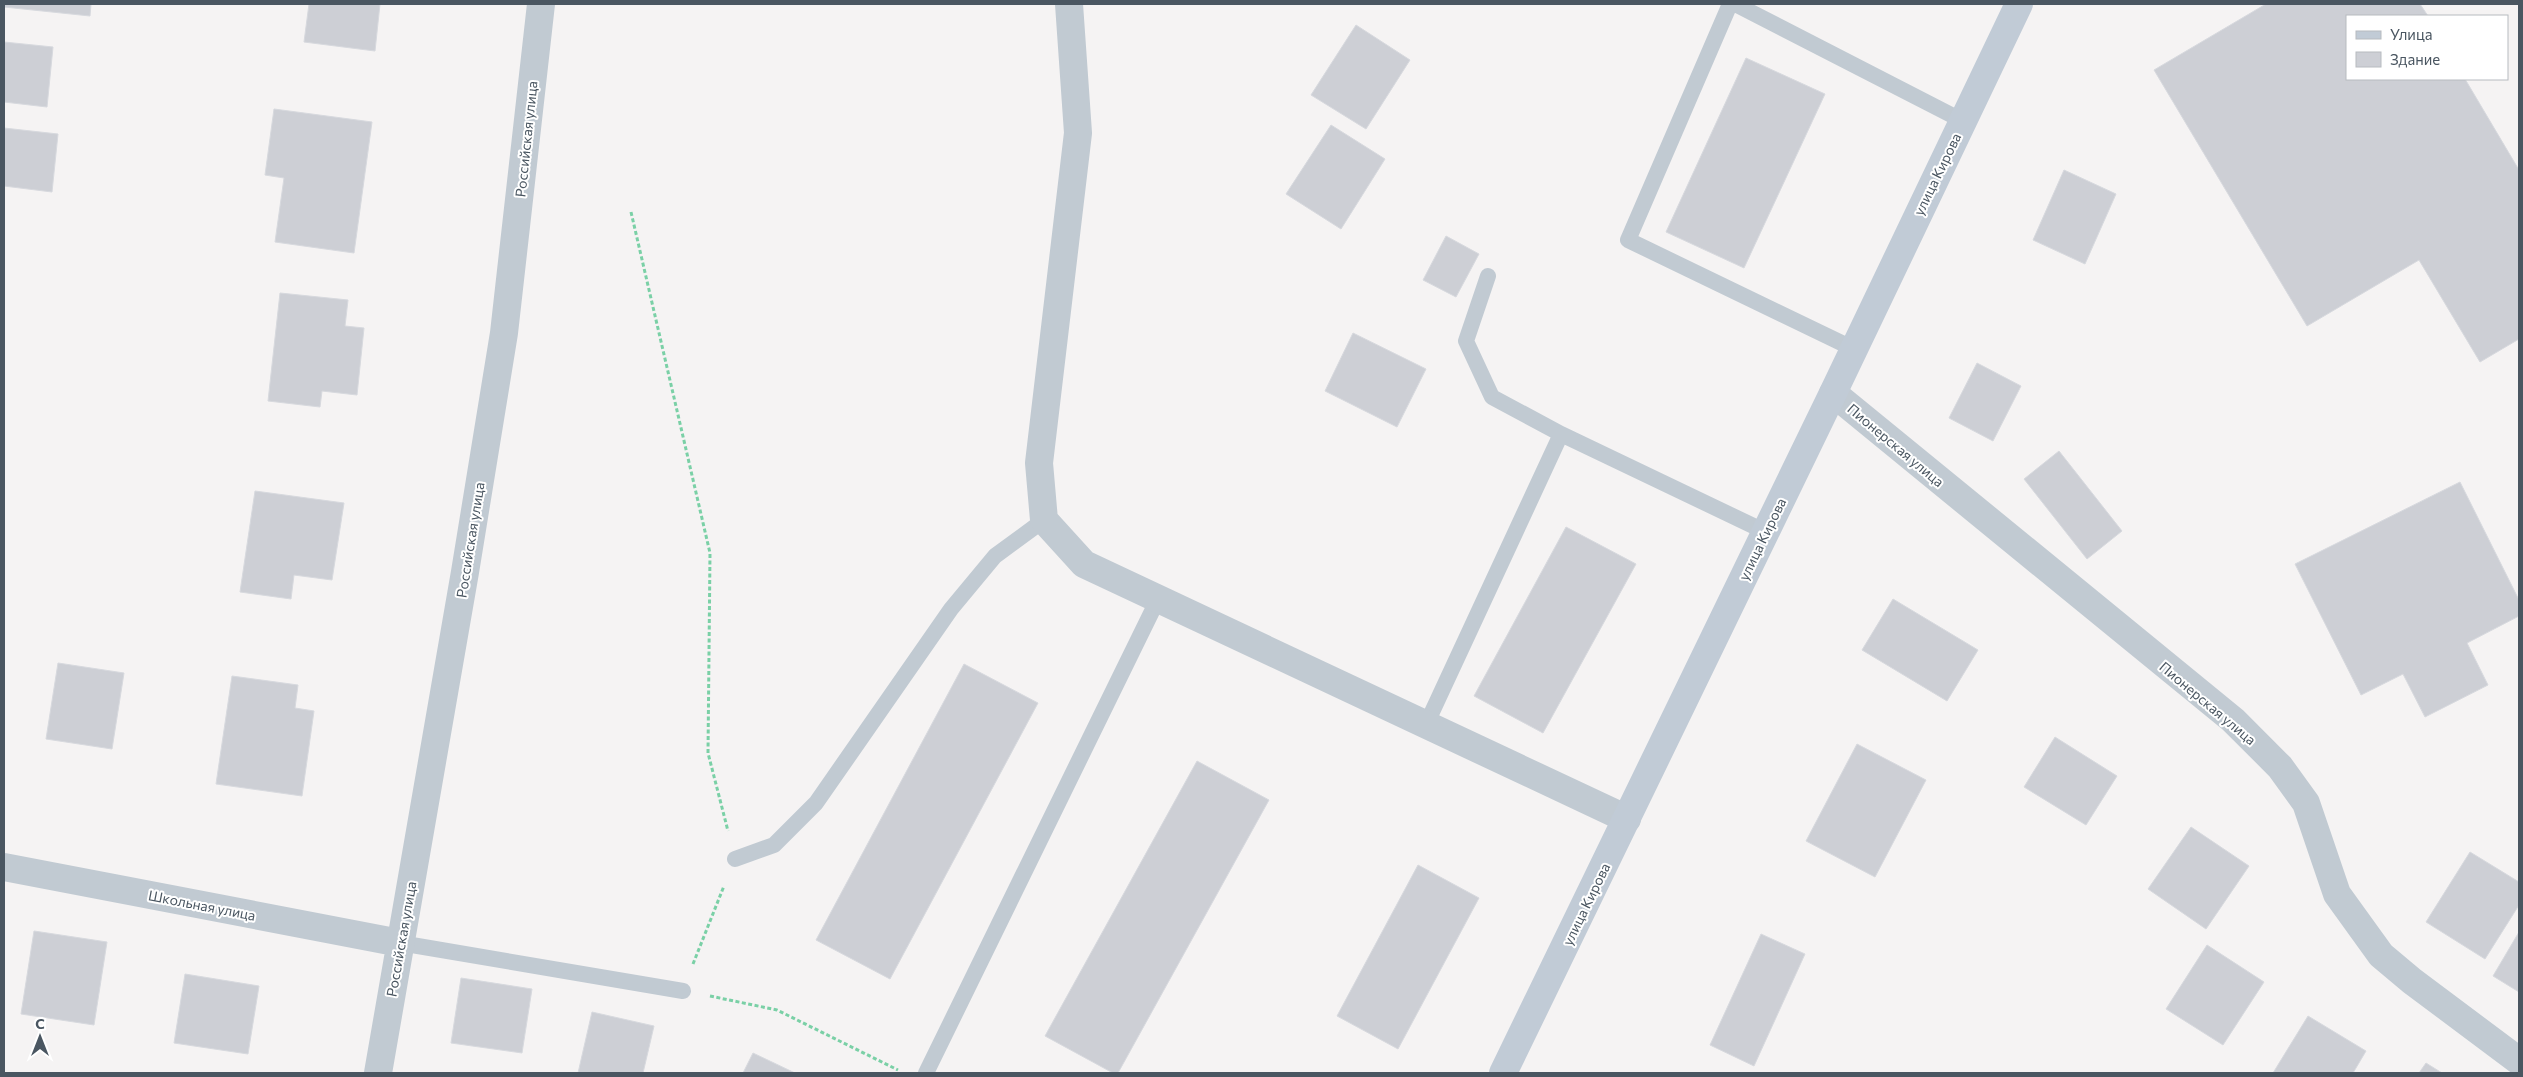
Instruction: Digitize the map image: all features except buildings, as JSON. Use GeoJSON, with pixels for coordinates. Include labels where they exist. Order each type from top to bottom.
{"type":"FeatureCollection","features":[{"type":"Feature","properties":{"kind":"main road","name":"улица Кирова"},"geometry":{"type":"LineString","coordinates":[[1503,1073],[1854,350],[2019,4]]}},
{"type":"Feature","properties":{"kind":"street","name":"Российская улица"},"geometry":{"type":"LineString","coordinates":[[378,1073],[465,572],[504,333],[541,4]]}},
{"type":"Feature","properties":{"kind":"street"},"geometry":{"type":"LineString","coordinates":[[1069,4],[1078,133],[1039,463],[1044,520],[1084,564],[1627,819]]}},
{"type":"Feature","properties":{"kind":"street","name":"Пионерская улица"},"geometry":{"type":"LineString","coordinates":[[1833,393],[2233,720],[2280,767],[2306,803],[2337,894],[2382,955],[2412,981],[2519,1061]]}},
{"type":"Feature","properties":{"kind":"street","name":"Школьная улица"},"geometry":{"type":"LineString","coordinates":[[4,867],[400,943]]}},
{"type":"Feature","properties":{"kind":"lane"},"geometry":{"type":"LineString","coordinates":[[1730,4],[1628,240],[1854,350]]}},
{"type":"Feature","properties":{"kind":"lane"},"geometry":{"type":"LineString","coordinates":[[1735,4],[1963,120]]}},
{"type":"Feature","properties":{"kind":"lane"},"geometry":{"type":"LineString","coordinates":[[1488,276],[1466,341],[1492,397],[1561,434],[1766,532]]}},
{"type":"Feature","properties":{"kind":"lane"},"geometry":{"type":"LineString","coordinates":[[1426,725],[1561,434]]}},
{"type":"Feature","properties":{"kind":"lane"},"geometry":{"type":"LineString","coordinates":[[735,858],[774,844],[816,803],[951,609],[995,556],[1044,520]]}},
{"type":"Feature","properties":{"kind":"lane"},"geometry":{"type":"LineString","coordinates":[[926,1073],[1158,599]]}},
{"type":"Feature","properties":{"kind":"lane"},"geometry":{"type":"LineString","coordinates":[[400,943],[683,991]]}},
{"type":"Feature","properties":{"kind":"path"},"geometry":{"type":"LineString","coordinates":[[630,212],[710,553],[708,753],[735,858],[683,991],[777,1010],[906,1073]]}}]}
